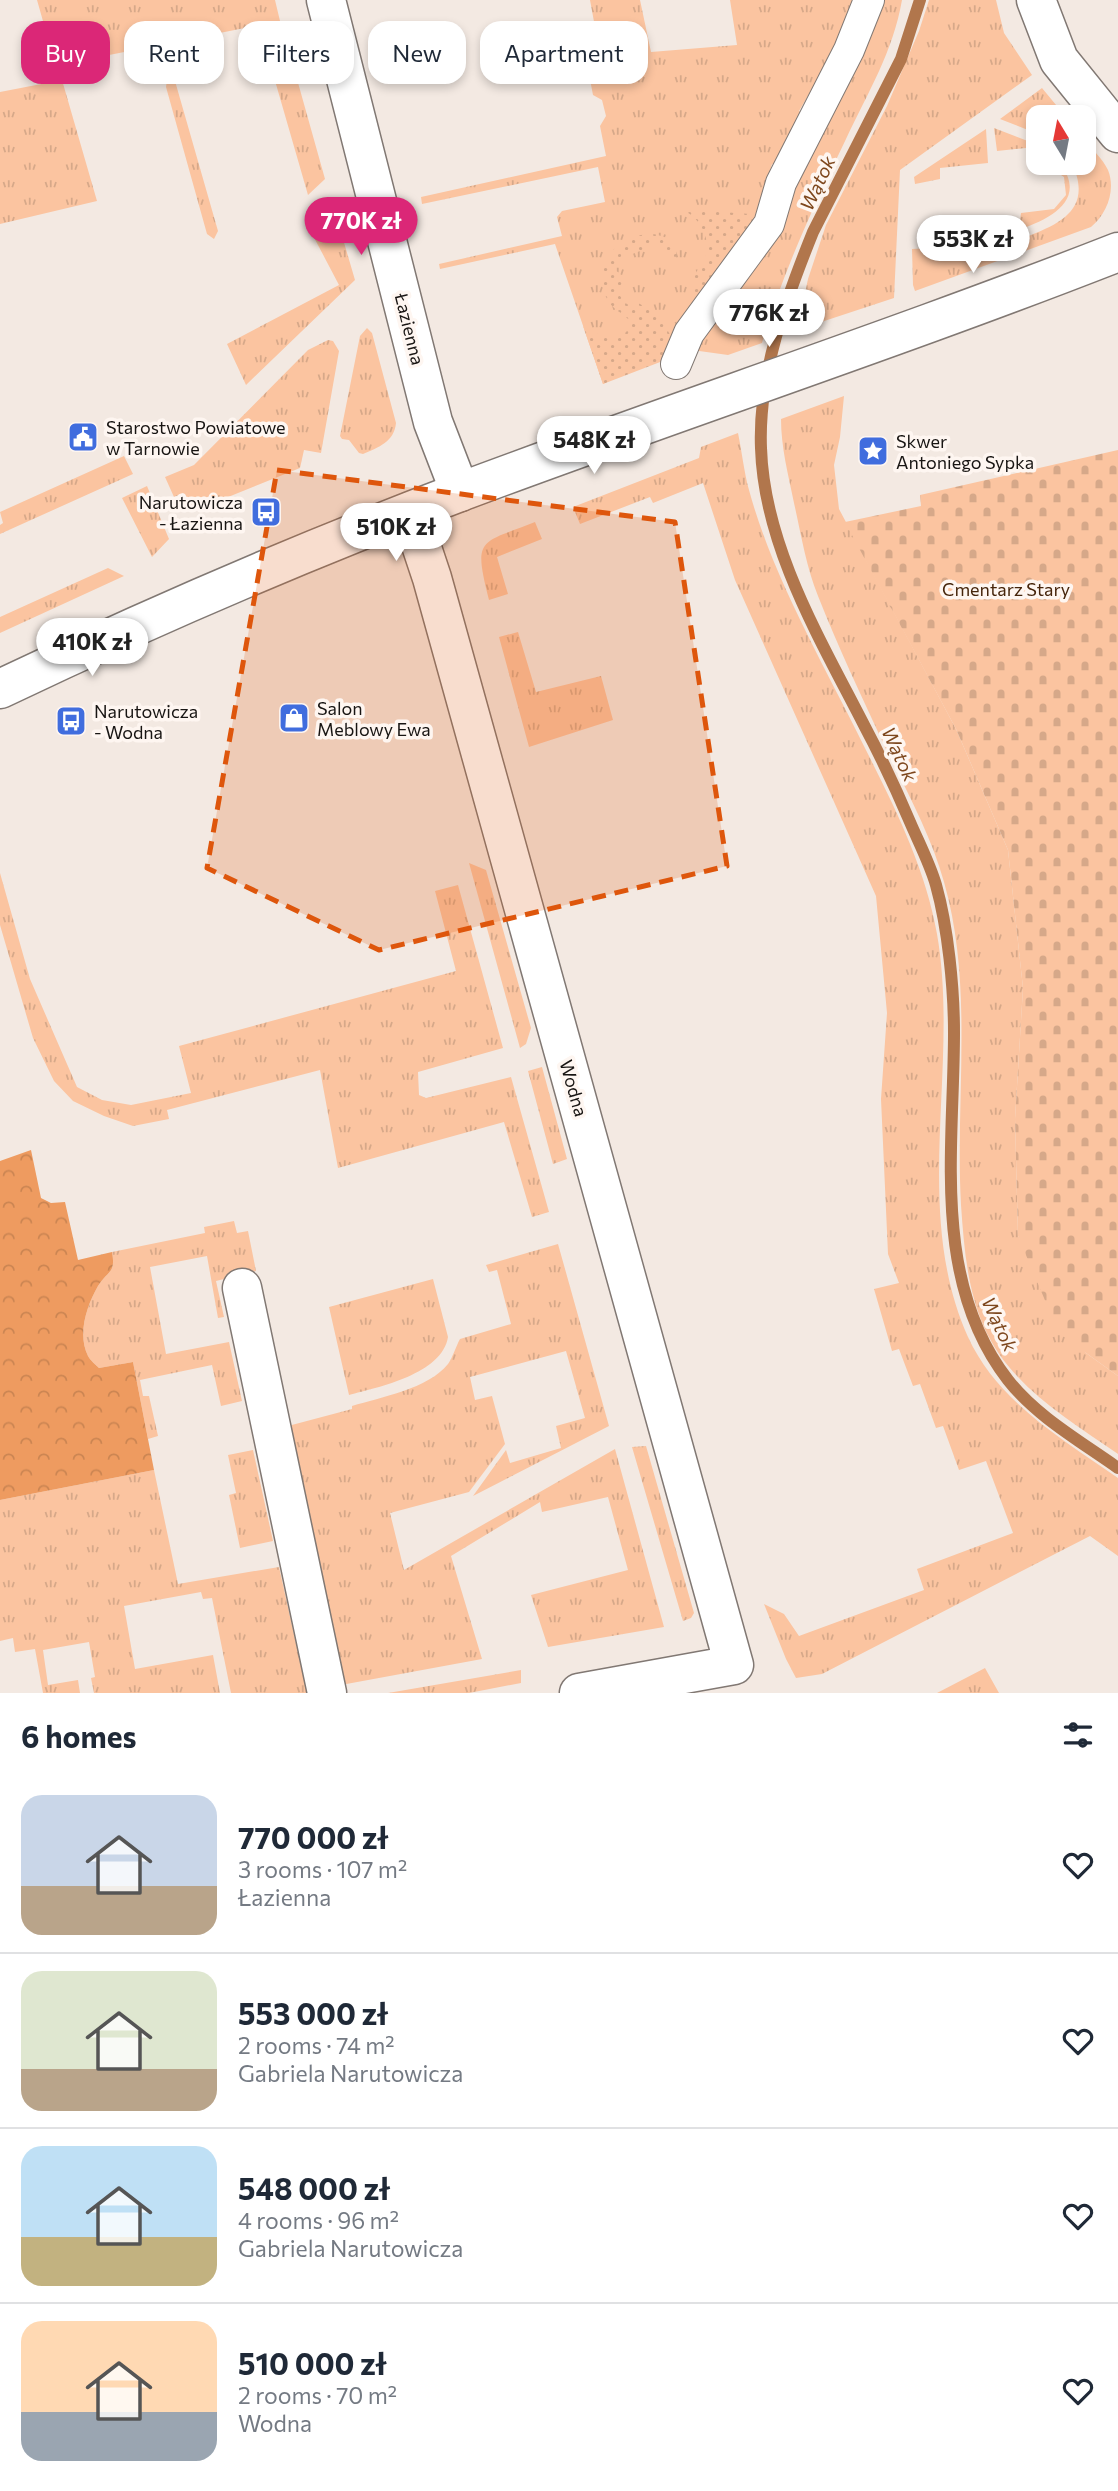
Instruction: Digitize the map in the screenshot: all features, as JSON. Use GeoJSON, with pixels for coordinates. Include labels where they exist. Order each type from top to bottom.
{"type":"FeatureCollection","features":[{"type":"Feature","properties":{"kind":"street","name":"Łazienna"},"geometry":{"type":"LineString","coordinates":[[326,0],[433,422],[460,492]]}},
{"type":"Feature","properties":{"kind":"street"},"geometry":{"type":"LineString","coordinates":[[676,364],[689,333],[769,224],[781,183],[849,50],[869,0]]}},
{"type":"Feature","properties":{"kind":"street"},"geometry":{"type":"LineString","coordinates":[[1036,0],[1059,60],[1118,133]]}},
{"type":"Feature","properties":{"kind":"street"},"geometry":{"type":"LineString","coordinates":[[0,689],[159,614],[460,492],[1118,252]]}},
{"type":"Feature","properties":{"kind":"street","name":"Wodna"},"geometry":{"type":"LineString","coordinates":[[410,512],[432,578],[734,1665],[579,1693]]}},
{"type":"Feature","properties":{"kind":"street"},"geometry":{"type":"LineString","coordinates":[[242,1289],[327,1693]]}},
{"type":"Feature","properties":{"kind":"highlighted area"},"geometry":{"type":"Polygon","coordinates":[[[277,470],[675,522],[727,866],[379,950],[207,868],[277,470]]]}},
{"type":"Feature","properties":{"kind":"green space"},"geometry":{"type":"Polygon","coordinates":[[[37,0],[275,0],[280,21],[238,21],[238,29],[224,32],[224,21],[124,21],[124,52],[110,55],[110,21],[43,21],[37,0]]]}},
{"type":"Feature","properties":{"kind":"green space"},"geometry":{"type":"Polygon","coordinates":[[[590,0],[640,0],[644,21],[594,21],[590,0]]]}},
{"type":"Feature","properties":{"kind":"green space"},"geometry":{"type":"Polygon","coordinates":[[[730,0],[858,0],[831,66],[825,64],[816,81],[816,98],[809,94],[799,111],[806,115],[781,166],[772,164],[760,202],[766,204],[673,350],[603,384],[555,244],[440,269],[439,264],[562,236],[557,217],[562,211],[605,202],[598,167],[422,204],[421,197],[606,156],[600,126],[606,116],[602,100],[593,95],[591,84],[648,84],[648,38],[651,52],[737,45],[730,0]]]}},
{"type":"Feature","properties":{"kind":"green space"},"geometry":{"type":"Polygon","coordinates":[[[874,0],[902,0],[893,37],[800,239],[762,343],[728,355],[692,350],[874,0]]]}},
{"type":"Feature","properties":{"kind":"green space"},"geometry":{"type":"Polygon","coordinates":[[[929,0],[996,0],[1004,33],[1032,75],[900,170],[894,298],[797,330],[808,279],[826,225],[887,106],[919,31],[929,0]]]}},
{"type":"Feature","properties":{"kind":"green space"},"geometry":{"type":"Polygon","coordinates":[[[41,84],[63,84],[97,201],[0,224],[0,92],[41,84]]]}},
{"type":"Feature","properties":{"kind":"green space"},"geometry":{"type":"Polygon","coordinates":[[[166,84],[176,84],[218,231],[214,239],[207,234],[166,84]]]}},
{"type":"Feature","properties":{"kind":"green space"},"geometry":{"type":"Polygon","coordinates":[[[276,84],[298,84],[325,179],[308,195],[276,84]]]}},
{"type":"Feature","properties":{"kind":"green space"},"geometry":{"type":"Polygon","coordinates":[[[1042,88],[1056,105],[1026,105],[1026,129],[1000,119],[1042,88]]]}},
{"type":"Feature","properties":{"kind":"green space"},"geometry":{"type":"Polygon","coordinates":[[[994,128],[1026,140],[1026,148],[997,151],[994,128]]]}},
{"type":"Feature","properties":{"kind":"green space"},"geometry":{"type":"Polygon","coordinates":[[[986,129],[988,163],[940,168],[940,179],[915,184],[914,177],[986,129]]]}},
{"type":"Feature","properties":{"kind":"green space"},"geometry":{"type":"Polygon","coordinates":[[[1096,153],[1108,170],[1111,186],[1106,209],[1091,227],[915,291],[912,249],[978,250],[1012,242],[1044,230],[1072,210],[1079,190],[1076,175],[1096,175],[1096,153]]]}},
{"type":"Feature","properties":{"kind":"green space"},"geometry":{"type":"Polygon","coordinates":[[[1061,175],[1067,175],[1069,179],[1069,193],[1053,214],[995,238],[993,224],[1020,221],[1021,213],[1054,209],[1066,195],[1064,177],[1061,175]]]}},
{"type":"Feature","properties":{"kind":"green space"},"geometry":{"type":"Polygon","coordinates":[[[685,211],[764,215],[695,305],[693,278],[709,250],[702,227],[685,211]]]}},
{"type":"Feature","properties":{"kind":"green space"},"geometry":{"type":"Polygon","coordinates":[[[338,222],[355,280],[246,385],[227,344],[339,285],[309,228],[338,222]]]}},
{"type":"Feature","properties":{"kind":"green space"},"geometry":{"type":"Polygon","coordinates":[[[646,234],[671,241],[676,250],[673,263],[664,255],[667,248],[655,243],[644,244],[645,249],[630,255],[624,250],[614,270],[620,273],[623,287],[617,291],[624,302],[633,308],[637,302],[660,317],[673,340],[668,359],[603,384],[583,326],[604,336],[619,336],[625,333],[629,320],[613,307],[603,290],[603,268],[614,249],[623,242],[646,234]]]}},
{"type":"Feature","properties":{"kind":"green space"},"geometry":{"type":"Polygon","coordinates":[[[367,328],[372,333],[396,423],[389,439],[363,454],[359,453],[349,440],[340,436],[360,336],[367,328]]]}},
{"type":"Feature","properties":{"kind":"green space"},"geometry":{"type":"Polygon","coordinates":[[[328,340],[333,341],[339,351],[321,453],[304,450],[300,468],[191,512],[183,493],[174,497],[165,477],[194,465],[308,350],[328,340]]]}},
{"type":"Feature","properties":{"kind":"green space"},"geometry":{"type":"Polygon","coordinates":[[[844,396],[834,465],[839,509],[956,729],[1008,850],[1023,988],[1015,1119],[1018,1236],[1086,1353],[1118,1376],[1118,1454],[1042,1400],[1009,1367],[984,1327],[970,1282],[961,1205],[961,1002],[953,922],[944,882],[932,847],[850,672],[814,585],[787,471],[781,429],[781,419],[844,396]]]}},
{"type":"Feature","properties":{"kind":"green space"},"geometry":{"type":"Polygon","coordinates":[[[738,433],[749,490],[773,559],[804,628],[901,823],[919,866],[932,911],[943,984],[939,1188],[942,1239],[951,1289],[968,1337],[996,1381],[1014,1400],[1053,1433],[1118,1478],[1118,1556],[1090,1536],[822,1674],[796,1678],[764,1604],[784,1614],[799,1636],[924,1590],[917,1569],[1013,1533],[986,1461],[959,1470],[943,1426],[936,1428],[920,1384],[913,1386],[899,1349],[892,1351],[874,1289],[899,1283],[888,1254],[881,1099],[887,1013],[876,896],[735,580],[703,483],[653,503],[650,497],[580,524],[573,507],[699,458],[701,447],[738,433]]]}},
{"type":"Feature","properties":{"kind":"green space","name":"Cmentarz Stary"},"geometry":{"type":"Polygon","coordinates":[[[1118,450],[1118,1376],[1086,1353],[1052,1317],[1018,1236],[1015,1119],[1023,988],[1008,850],[956,729],[845,522],[921,506],[920,495],[1118,450]]]}},
{"type":"Feature","properties":{"kind":"green space"},"geometry":{"type":"Polygon","coordinates":[[[124,456],[133,474],[0,534],[0,525],[3,523],[0,512],[124,456]]]}},
{"type":"Feature","properties":{"kind":"green space"},"geometry":{"type":"Polygon","coordinates":[[[147,486],[169,539],[152,557],[122,498],[147,486]]]}},
{"type":"Feature","properties":{"kind":"green space"},"geometry":{"type":"Polygon","coordinates":[[[535,522],[542,539],[497,557],[508,594],[489,600],[482,564],[485,546],[502,535],[535,522]]]}},
{"type":"Feature","properties":{"kind":"green space"},"geometry":{"type":"Polygon","coordinates":[[[108,568],[124,576],[0,633],[0,617],[108,568]]]}},
{"type":"Feature","properties":{"kind":"green space"},"geometry":{"type":"Polygon","coordinates":[[[518,632],[536,692],[601,676],[613,720],[529,747],[499,637],[518,632]]]}},
{"type":"Feature","properties":{"kind":"green space"},"geometry":{"type":"Polygon","coordinates":[[[469,863],[486,870],[531,1028],[526,1044],[520,1048],[469,863]]]}},
{"type":"Feature","properties":{"kind":"green space"},"geometry":{"type":"Polygon","coordinates":[[[0,873],[30,979],[77,1087],[102,1100],[131,1105],[191,1093],[179,1046],[456,971],[435,891],[458,885],[503,1048],[418,1072],[419,1095],[426,1098],[511,1077],[549,1212],[532,1217],[504,1122],[338,1168],[320,1070],[167,1110],[169,1119],[133,1126],[73,1101],[54,1081],[33,1038],[0,925],[0,873]]]}},
{"type":"Feature","properties":{"kind":"green space"},"geometry":{"type":"Polygon","coordinates":[[[542,1067],[567,1159],[553,1164],[528,1071],[542,1067]]]}},
{"type":"Feature","properties":{"kind":"green space"},"geometry":{"type":"Polygon","coordinates":[[[31,1150],[41,1198],[51,1203],[65,1202],[78,1260],[112,1252],[112,1268],[90,1302],[83,1338],[89,1358],[99,1368],[133,1362],[154,1470],[0,1500],[0,1161],[31,1150]]]}},
{"type":"Feature","properties":{"kind":"green space"},"geometry":{"type":"Polygon","coordinates":[[[234,1221],[237,1233],[248,1231],[256,1271],[216,1281],[224,1317],[218,1318],[207,1256],[150,1267],[166,1354],[229,1342],[242,1401],[221,1406],[212,1365],[140,1380],[143,1396],[149,1396],[158,1436],[148,1439],[133,1362],[99,1368],[88,1356],[83,1329],[90,1302],[112,1268],[112,1252],[205,1233],[204,1227],[234,1221]]]}},
{"type":"Feature","properties":{"kind":"green space"},"geometry":{"type":"Polygon","coordinates":[[[558,1244],[609,1426],[473,1496],[506,1450],[510,1463],[561,1448],[556,1426],[585,1418],[566,1351],[470,1377],[475,1400],[492,1396],[505,1444],[469,1492],[390,1513],[404,1570],[615,1449],[664,1627],[548,1647],[531,1595],[628,1570],[608,1497],[542,1512],[540,1502],[451,1556],[482,1659],[341,1685],[288,1426],[352,1409],[352,1406],[403,1391],[429,1380],[448,1364],[460,1339],[511,1324],[497,1270],[489,1272],[486,1265],[558,1244]]]}},
{"type":"Feature","properties":{"kind":"green space"},"geometry":{"type":"Polygon","coordinates":[[[433,1279],[448,1337],[443,1350],[434,1361],[408,1377],[349,1395],[329,1307],[433,1279]]]}},
{"type":"Feature","properties":{"kind":"green space"},"geometry":{"type":"Polygon","coordinates":[[[646,1446],[694,1613],[691,1618],[683,1621],[632,1447],[646,1446]]]}},
{"type":"Feature","properties":{"kind":"green space"},"geometry":{"type":"Polygon","coordinates":[[[253,1450],[273,1541],[240,1548],[229,1495],[236,1493],[228,1455],[253,1450]]]}},
{"type":"Feature","properties":{"kind":"green space"},"geometry":{"type":"Polygon","coordinates":[[[154,1470],[178,1584],[279,1567],[307,1693],[231,1693],[212,1598],[203,1599],[201,1592],[124,1606],[135,1669],[213,1655],[220,1693],[94,1693],[91,1678],[95,1677],[89,1642],[43,1650],[48,1685],[78,1680],[80,1693],[43,1693],[35,1649],[15,1652],[13,1638],[0,1641],[0,1500],[154,1470]]]}},
{"type":"Feature","properties":{"kind":"green space"},"geometry":{"type":"Polygon","coordinates":[[[985,1668],[999,1693],[937,1693],[985,1668]]]}},
{"type":"Feature","properties":{"kind":"green space"},"geometry":{"type":"Polygon","coordinates":[[[521,1670],[521,1683],[469,1693],[388,1693],[521,1670]]]}},
{"type":"Feature","properties":{"kind":"waterway","name":"Wątok"},"geometry":{"type":"LineString","coordinates":[[920,0],[901,59],[813,232],[784,310],[764,392],[761,420],[764,485],[772,521],[797,591],[894,785],[936,885],[950,958],[954,1015],[952,1212],[957,1257],[967,1300],[984,1341],[1019,1393],[1059,1427],[1118,1468]]}},
{"type":"Feature","properties":{"kind":"place","name":"Starostwo Powiatowe w Tarnowie"},"geometry":{"type":"Point","coordinates":[83,437]}},
{"type":"Feature","properties":{"kind":"place","name":"Skwer Antoniego Sypka"},"geometry":{"type":"Point","coordinates":[873,451]}},
{"type":"Feature","properties":{"kind":"place","name":"Narutowicza - Łazienna"},"geometry":{"type":"Point","coordinates":[266,512]}},
{"type":"Feature","properties":{"kind":"place","name":"Salon Meblowy Ewa"},"geometry":{"type":"Point","coordinates":[294,718]}},
{"type":"Feature","properties":{"kind":"place","name":"Narutowicza - Wodna"},"geometry":{"type":"Point","coordinates":[71,721]}}]}
